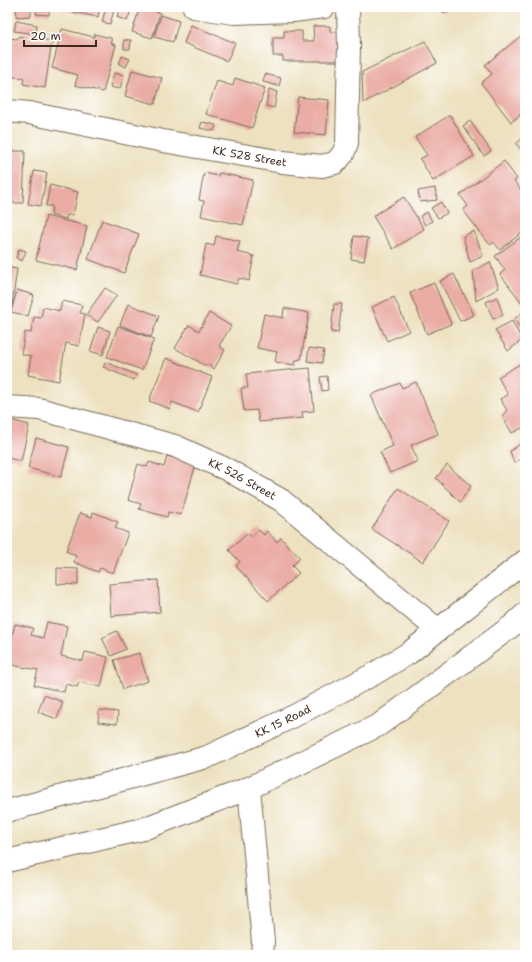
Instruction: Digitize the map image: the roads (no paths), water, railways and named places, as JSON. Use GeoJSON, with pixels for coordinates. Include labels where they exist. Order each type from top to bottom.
{"type":"FeatureCollection","features":[{"type":"Feature","properties":{"kind":"main road"},"geometry":{"type":"LineString","coordinates":[[194,7],[234,13],[293,11],[324,7]]}},
{"type":"Feature","properties":{"kind":"main road","name":"KK 528 Street"},"geometry":{"type":"LineString","coordinates":[[7,111],[29,113],[163,141],[283,162],[322,166],[335,163],[343,154],[347,143],[349,46],[348,7]]}},
{"type":"Feature","properties":{"kind":"main road","name":"KK 526 Street"},"geometry":{"type":"LineString","coordinates":[[7,407],[39,409],[175,446],[228,470],[281,500],[438,630]]}},
{"type":"Feature","properties":{"kind":"main road","name":"KK 15 Road"},"geometry":{"type":"LineString","coordinates":[[7,812],[206,757],[292,717],[372,676],[409,653],[525,561]]}},
{"type":"Feature","properties":{"kind":"main road"},"geometry":{"type":"LineString","coordinates":[[7,861],[143,829],[249,788],[379,725],[513,625],[525,614]]}},
{"type":"Feature","properties":{"kind":"main road"},"geometry":{"type":"LineString","coordinates":[[249,788],[263,942],[262,955]]}}]}
